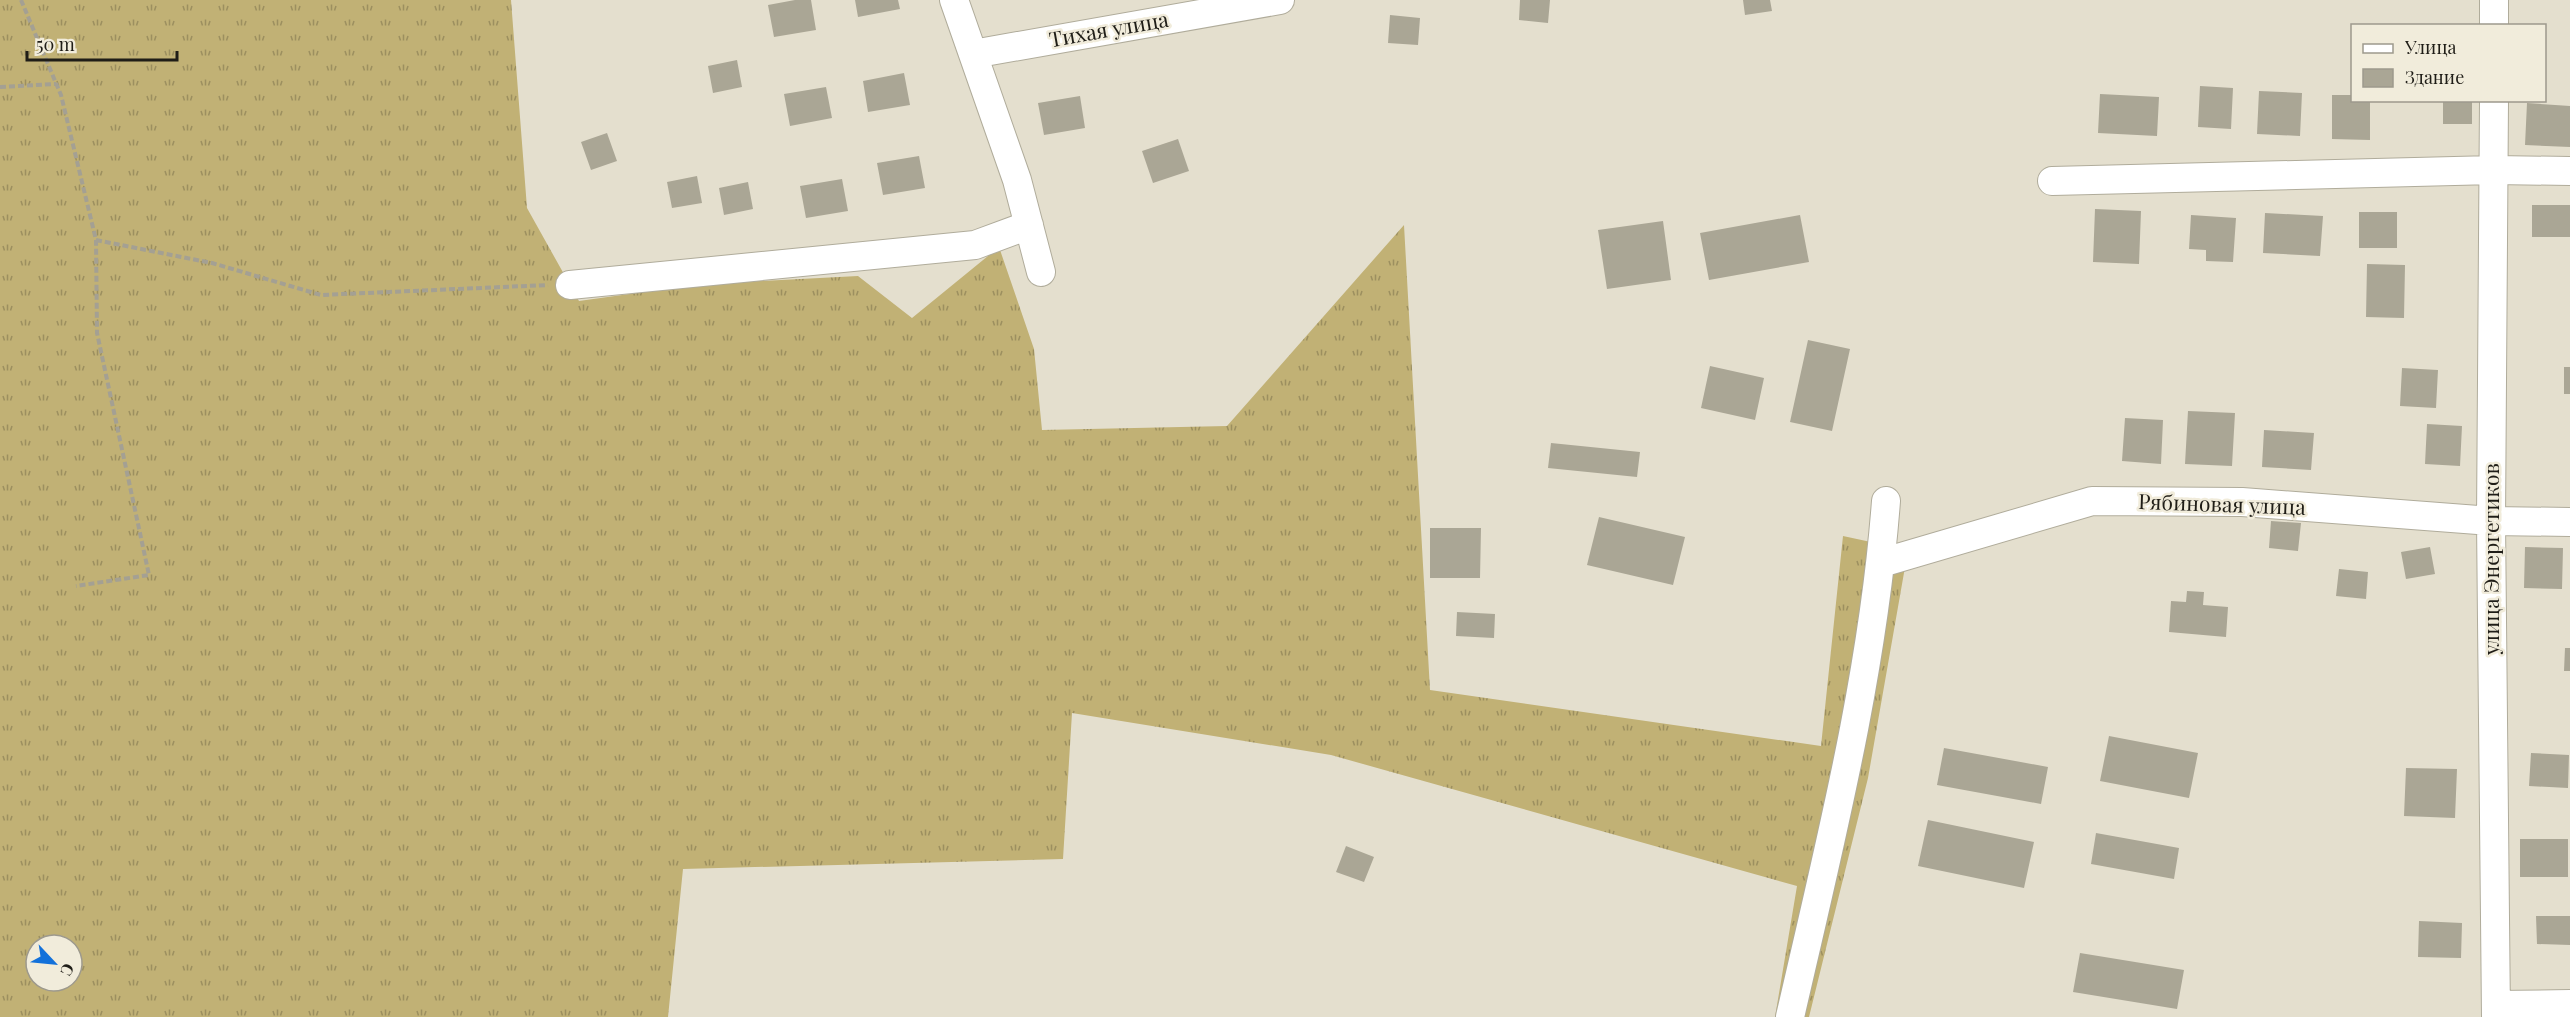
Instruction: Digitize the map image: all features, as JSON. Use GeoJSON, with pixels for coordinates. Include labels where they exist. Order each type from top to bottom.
{"type":"FeatureCollection","features":[{"type":"Feature","properties":{"kind":"street"},"geometry":{"type":"LineString","coordinates":[[954,0],[1017,180],[1041,272]]}},
{"type":"Feature","properties":{"kind":"street","name":"Тихая улица"},"geometry":{"type":"LineString","coordinates":[[973,54],[1280,0]]}},
{"type":"Feature","properties":{"kind":"street"},"geometry":{"type":"LineString","coordinates":[[2494,0],[2494,24]]}},
{"type":"Feature","properties":{"kind":"street","name":"улица Энергетиков"},"geometry":{"type":"LineString","coordinates":[[2494,102],[2491,521],[2496,1011]]}},
{"type":"Feature","properties":{"kind":"street"},"geometry":{"type":"LineString","coordinates":[[2052,181],[2494,170],[2570,171]]}},
{"type":"Feature","properties":{"kind":"street"},"geometry":{"type":"LineString","coordinates":[[570,285],[975,245],[1029,225]]}},
{"type":"Feature","properties":{"kind":"street"},"geometry":{"type":"LineString","coordinates":[[1790,1017],[1845,775],[1881,563],[1886,501]]}},
{"type":"Feature","properties":{"kind":"street","name":"Рябиновая улица"},"geometry":{"type":"LineString","coordinates":[[1881,563],[2092,501],[2242,502],[2491,521],[2570,522]]}},
{"type":"Feature","properties":{"kind":"street"},"geometry":{"type":"LineString","coordinates":[[2496,1011],[2570,1004]]}},
{"type":"Feature","properties":{"kind":"path"},"geometry":{"type":"LineString","coordinates":[[21,0],[56,84],[96,240],[97,333],[149,575],[76,586]]}},
{"type":"Feature","properties":{"kind":"path"},"geometry":{"type":"LineString","coordinates":[[0,87],[56,84]]}},
{"type":"Feature","properties":{"kind":"path"},"geometry":{"type":"LineString","coordinates":[[96,240],[212,262],[321,295],[570,285]]}},
{"type":"Feature","properties":{"kind":"green space"},"geometry":{"type":"Polygon","coordinates":[[[0,0],[511,0],[527,208],[579,301],[701,284],[858,276],[912,318],[999,247],[1034,349],[1042,430],[1227,426],[1404,225],[1430,690],[1821,746],[1843,536],[1908,550],[1868,778],[1809,1017],[1775,1017],[1797,886],[1331,755],[1072,713],[1063,859],[683,869],[668,1017],[0,1017],[0,0]]]}},
{"type":"Feature","properties":{"kind":"building"},"geometry":{"type":"Polygon","coordinates":[[[795,0],[811,0],[816,30],[774,37],[768,5],[795,0]]]}},
{"type":"Feature","properties":{"kind":"building"},"geometry":{"type":"Polygon","coordinates":[[[855,0],[898,0],[900,9],[858,17],[855,0]]]}},
{"type":"Feature","properties":{"kind":"building"},"geometry":{"type":"Polygon","coordinates":[[[1520,0],[1550,0],[1548,23],[1519,20],[1520,0]]]}},
{"type":"Feature","properties":{"kind":"building"},"geometry":{"type":"Polygon","coordinates":[[[1743,0],[1770,0],[1772,11],[1745,15],[1743,0]]]}},
{"type":"Feature","properties":{"kind":"building"},"geometry":{"type":"Polygon","coordinates":[[[1390,15],[1420,18],[1418,45],[1388,43],[1390,15]]]}},
{"type":"Feature","properties":{"kind":"building"},"geometry":{"type":"Polygon","coordinates":[[[737,60],[742,87],[713,93],[708,66],[737,60]]]}},
{"type":"Feature","properties":{"kind":"building"},"geometry":{"type":"Polygon","coordinates":[[[904,73],[910,105],[868,112],[863,81],[904,73]]]}},
{"type":"Feature","properties":{"kind":"building"},"geometry":{"type":"Polygon","coordinates":[[[2200,86],[2233,88],[2231,129],[2198,127],[2200,86]]]}},
{"type":"Feature","properties":{"kind":"building"},"geometry":{"type":"Polygon","coordinates":[[[826,87],[832,118],[790,126],[784,94],[826,87]]]}},
{"type":"Feature","properties":{"kind":"building"},"geometry":{"type":"Polygon","coordinates":[[[2259,91],[2302,93],[2300,136],[2257,134],[2259,91]]]}},
{"type":"Feature","properties":{"kind":"building"},"geometry":{"type":"Polygon","coordinates":[[[2100,94],[2159,97],[2157,136],[2098,133],[2100,94]]]}},
{"type":"Feature","properties":{"kind":"building"},"geometry":{"type":"Polygon","coordinates":[[[2332,95],[2351,95],[2351,102],[2370,102],[2370,140],[2332,139],[2332,95]]]}},
{"type":"Feature","properties":{"kind":"building"},"geometry":{"type":"Polygon","coordinates":[[[1080,96],[1085,128],[1044,135],[1038,103],[1080,96]]]}},
{"type":"Feature","properties":{"kind":"building"},"geometry":{"type":"Polygon","coordinates":[[[2443,102],[2472,102],[2472,124],[2443,124],[2443,102]]]}},
{"type":"Feature","properties":{"kind":"building"},"geometry":{"type":"Polygon","coordinates":[[[2527,103],[2570,106],[2570,147],[2525,145],[2527,103]]]}},
{"type":"Feature","properties":{"kind":"building"},"geometry":{"type":"Polygon","coordinates":[[[607,133],[617,161],[591,170],[581,142],[607,133]]]}},
{"type":"Feature","properties":{"kind":"building"},"geometry":{"type":"Polygon","coordinates":[[[1178,139],[1189,171],[1153,183],[1142,151],[1178,139]]]}},
{"type":"Feature","properties":{"kind":"building"},"geometry":{"type":"Polygon","coordinates":[[[919,156],[925,188],[883,195],[877,163],[919,156]]]}},
{"type":"Feature","properties":{"kind":"building"},"geometry":{"type":"Polygon","coordinates":[[[697,176],[702,203],[672,208],[667,182],[697,176]]]}},
{"type":"Feature","properties":{"kind":"building"},"geometry":{"type":"Polygon","coordinates":[[[842,179],[848,211],[806,218],[800,186],[842,179]]]}},
{"type":"Feature","properties":{"kind":"building"},"geometry":{"type":"Polygon","coordinates":[[[748,182],[753,209],[724,215],[719,188],[748,182]]]}},
{"type":"Feature","properties":{"kind":"building"},"geometry":{"type":"Polygon","coordinates":[[[2532,205],[2570,205],[2570,237],[2532,237],[2532,205]]]}},
{"type":"Feature","properties":{"kind":"building"},"geometry":{"type":"Polygon","coordinates":[[[2095,209],[2141,211],[2139,264],[2093,262],[2095,209]]]}},
{"type":"Feature","properties":{"kind":"building"},"geometry":{"type":"Polygon","coordinates":[[[2359,212],[2397,212],[2397,248],[2359,248],[2359,212]]]}},
{"type":"Feature","properties":{"kind":"building"},"geometry":{"type":"Polygon","coordinates":[[[2265,213],[2323,216],[2320,256],[2263,253],[2265,213]]]}},
{"type":"Feature","properties":{"kind":"building"},"geometry":{"type":"Polygon","coordinates":[[[1800,215],[1809,262],[1709,280],[1700,233],[1800,215]]]}},
{"type":"Feature","properties":{"kind":"building"},"geometry":{"type":"Polygon","coordinates":[[[2191,215],[2236,218],[2233,262],[2206,261],[2206,250],[2189,249],[2191,215]]]}},
{"type":"Feature","properties":{"kind":"building"},"geometry":{"type":"Polygon","coordinates":[[[1663,221],[1671,280],[1607,289],[1598,230],[1663,221]]]}},
{"type":"Feature","properties":{"kind":"building"},"geometry":{"type":"Polygon","coordinates":[[[2367,264],[2405,265],[2404,318],[2366,317],[2367,264]]]}},
{"type":"Feature","properties":{"kind":"building"},"geometry":{"type":"Polygon","coordinates":[[[1808,340],[1850,349],[1832,431],[1790,422],[1808,340]]]}},
{"type":"Feature","properties":{"kind":"building"},"geometry":{"type":"Polygon","coordinates":[[[1710,366],[1764,378],[1755,420],[1701,408],[1710,366]]]}},
{"type":"Feature","properties":{"kind":"building"},"geometry":{"type":"Polygon","coordinates":[[[2564,367],[2570,367],[2570,394],[2564,394],[2564,367]]]}},
{"type":"Feature","properties":{"kind":"building"},"geometry":{"type":"Polygon","coordinates":[[[2402,368],[2438,370],[2436,408],[2400,406],[2402,368]]]}},
{"type":"Feature","properties":{"kind":"building"},"geometry":{"type":"Polygon","coordinates":[[[2188,411],[2235,413],[2232,466],[2185,464],[2188,411]]]}},
{"type":"Feature","properties":{"kind":"building"},"geometry":{"type":"Polygon","coordinates":[[[2125,418],[2163,420],[2161,464],[2122,461],[2125,418]]]}},
{"type":"Feature","properties":{"kind":"building"},"geometry":{"type":"Polygon","coordinates":[[[2427,424],[2462,426],[2460,466],[2425,464],[2427,424]]]}},
{"type":"Feature","properties":{"kind":"building"},"geometry":{"type":"Polygon","coordinates":[[[2264,430],[2314,433],[2311,470],[2262,467],[2264,430]]]}},
{"type":"Feature","properties":{"kind":"building"},"geometry":{"type":"Polygon","coordinates":[[[1551,443],[1640,452],[1637,477],[1548,468],[1551,443]]]}},
{"type":"Feature","properties":{"kind":"building"},"geometry":{"type":"Polygon","coordinates":[[[1599,517],[1685,537],[1673,585],[1587,565],[1599,517]]]}},
{"type":"Feature","properties":{"kind":"building"},"geometry":{"type":"Polygon","coordinates":[[[2271,521],[2301,523],[2298,551],[2269,548],[2271,521]]]}},
{"type":"Feature","properties":{"kind":"building"},"geometry":{"type":"Polygon","coordinates":[[[1430,528],[1481,528],[1480,578],[1430,578],[1430,528]]]}},
{"type":"Feature","properties":{"kind":"building"},"geometry":{"type":"Polygon","coordinates":[[[2430,547],[2435,574],[2406,579],[2401,552],[2430,547]]]}},
{"type":"Feature","properties":{"kind":"building"},"geometry":{"type":"Polygon","coordinates":[[[2525,547],[2563,548],[2562,589],[2524,588],[2525,547]]]}},
{"type":"Feature","properties":{"kind":"building"},"geometry":{"type":"Polygon","coordinates":[[[2339,569],[2368,572],[2366,599],[2336,596],[2339,569]]]}},
{"type":"Feature","properties":{"kind":"building"},"geometry":{"type":"Polygon","coordinates":[[[2187,591],[2204,592],[2203,605],[2228,607],[2226,637],[2169,632],[2171,601],[2186,602],[2187,591]]]}},
{"type":"Feature","properties":{"kind":"building"},"geometry":{"type":"Polygon","coordinates":[[[1457,612],[1495,614],[1494,638],[1456,636],[1457,612]]]}},
{"type":"Feature","properties":{"kind":"building"},"geometry":{"type":"Polygon","coordinates":[[[2565,648],[2570,648],[2570,671],[2564,671],[2565,648]]]}},
{"type":"Feature","properties":{"kind":"building"},"geometry":{"type":"Polygon","coordinates":[[[2109,736],[2198,753],[2189,798],[2100,781],[2109,736]]]}},
{"type":"Feature","properties":{"kind":"building"},"geometry":{"type":"Polygon","coordinates":[[[1944,748],[2048,767],[2041,804],[1937,785],[1944,748]]]}},
{"type":"Feature","properties":{"kind":"building"},"geometry":{"type":"Polygon","coordinates":[[[2531,753],[2569,755],[2568,788],[2529,786],[2531,753]]]}},
{"type":"Feature","properties":{"kind":"building"},"geometry":{"type":"Polygon","coordinates":[[[2406,768],[2457,769],[2455,818],[2404,816],[2406,768]]]}},
{"type":"Feature","properties":{"kind":"building"},"geometry":{"type":"Polygon","coordinates":[[[1928,820],[2034,842],[2024,888],[1918,866],[1928,820]]]}},
{"type":"Feature","properties":{"kind":"building"},"geometry":{"type":"Polygon","coordinates":[[[2096,833],[2179,848],[2174,879],[2091,864],[2096,833]]]}},
{"type":"Feature","properties":{"kind":"building"},"geometry":{"type":"Polygon","coordinates":[[[2520,839],[2568,839],[2568,877],[2520,877],[2520,839]]]}},
{"type":"Feature","properties":{"kind":"building"},"geometry":{"type":"Polygon","coordinates":[[[1346,846],[1374,857],[1364,882],[1336,872],[1346,846]]]}},
{"type":"Feature","properties":{"kind":"building"},"geometry":{"type":"Polygon","coordinates":[[[2536,916],[2570,916],[2570,945],[2537,944],[2536,916]]]}},
{"type":"Feature","properties":{"kind":"building"},"geometry":{"type":"Polygon","coordinates":[[[2419,921],[2462,923],[2461,958],[2418,957],[2419,921]]]}},
{"type":"Feature","properties":{"kind":"building"},"geometry":{"type":"Polygon","coordinates":[[[2080,953],[2184,970],[2177,1009],[2073,992],[2080,953]]]}}]}
